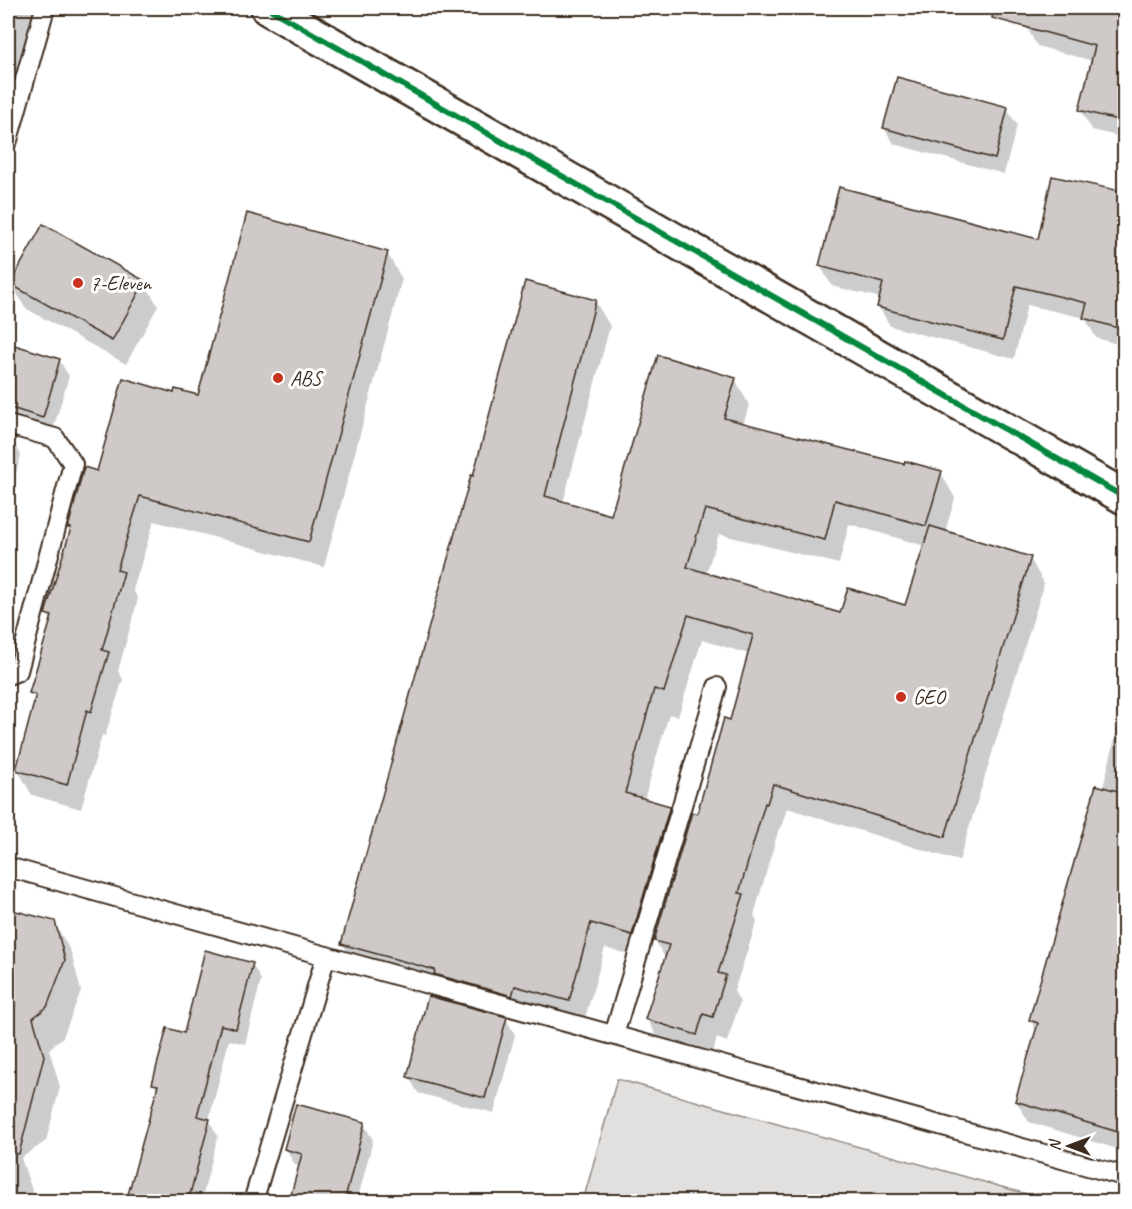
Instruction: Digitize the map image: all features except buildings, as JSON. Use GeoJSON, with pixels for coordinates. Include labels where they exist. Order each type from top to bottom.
{"type":"FeatureCollection","features":[{"type":"Feature","properties":{"kind":"street"},"geometry":{"type":"LineString","coordinates":[[268,8],[1125,497]]}},
{"type":"Feature","properties":{"kind":"lane"},"geometry":{"type":"LineString","coordinates":[[8,140],[45,8]]}},
{"type":"Feature","properties":{"kind":"lane"},"geometry":{"type":"LineString","coordinates":[[8,425],[55,438],[73,464],[18,671],[8,675]]}},
{"type":"Feature","properties":{"kind":"lane"},"geometry":{"type":"LineString","coordinates":[[614,1035],[717,687]]}},
{"type":"Feature","properties":{"kind":"lane"},"geometry":{"type":"LineString","coordinates":[[8,867],[1125,1176]]}},
{"type":"Feature","properties":{"kind":"lane"},"geometry":{"type":"LineString","coordinates":[[254,1202],[326,956]]}},
{"type":"Feature","properties":{"kind":"shaded area"},"geometry":{"type":"Polygon","coordinates":[[[617,1079],[1052,1201],[583,1201],[617,1079]]]}},
{"type":"Feature","properties":{"kind":"cycle path"},"geometry":{"type":"LineString","coordinates":[[268,8],[1124,497]]}},
{"type":"Feature","properties":{"kind":"place","name":"7-Eleven"},"geometry":{"type":"Point","coordinates":[78,283]}},
{"type":"Feature","properties":{"kind":"place","name":"ABS"},"geometry":{"type":"Point","coordinates":[278,378]}},
{"type":"Feature","properties":{"kind":"place","name":"GEO"},"geometry":{"type":"Point","coordinates":[901,697]}}]}
